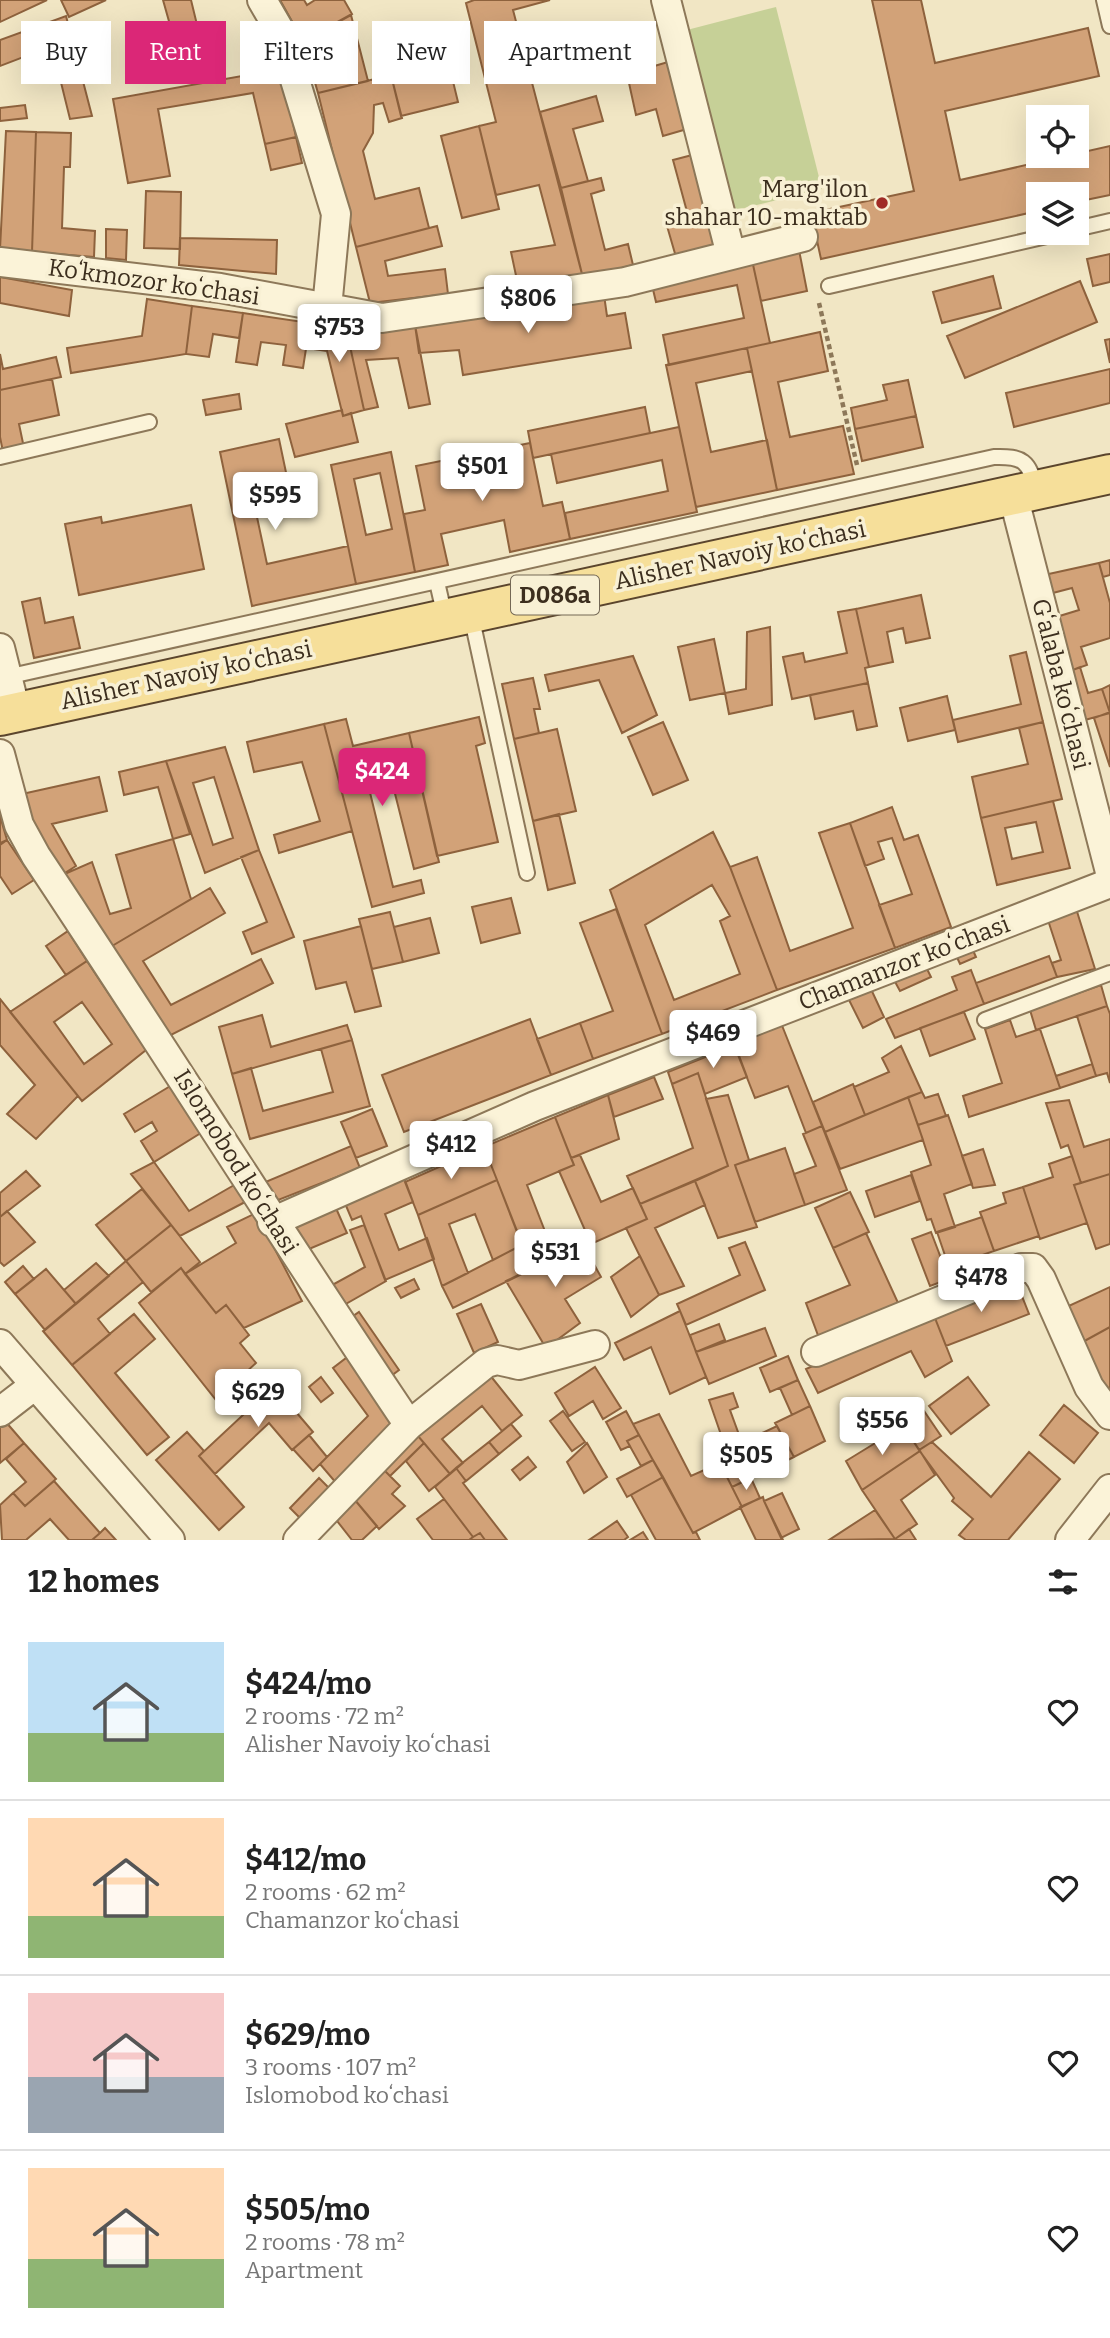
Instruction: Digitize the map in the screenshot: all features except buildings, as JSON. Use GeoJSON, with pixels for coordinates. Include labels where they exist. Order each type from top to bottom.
{"type":"FeatureCollection","features":[{"type":"Feature","properties":{"kind":"main road","name":"Alisher Navoiy koʻchasi"},"geometry":{"type":"LineString","coordinates":[[6,696],[458,616],[1110,474]]}},
{"type":"Feature","properties":{"kind":"street"},"geometry":{"type":"LineString","coordinates":[[262,0],[280,31],[336,214],[327,308]]}},
{"type":"Feature","properties":{"kind":"street"},"geometry":{"type":"LineString","coordinates":[[666,0],[731,255]]}},
{"type":"Feature","properties":{"kind":"street","name":"Koʻkmozor koʻchasi"},"geometry":{"type":"LineString","coordinates":[[0,262],[220,288],[382,318],[625,282],[803,237]]}},
{"type":"Feature","properties":{"kind":"street","name":"Gʻalaba koʻchasi"},"geometry":{"type":"LineString","coordinates":[[1025,493],[1110,872]]}},
{"type":"Feature","properties":{"kind":"street"},"geometry":{"type":"LineString","coordinates":[[0,648],[6,696]]}},
{"type":"Feature","properties":{"kind":"street","name":"Islomobod koʻchasi"},"geometry":{"type":"LineString","coordinates":[[0,754],[19,825],[36,856],[171,1058],[272,1222],[409,1425]]}},
{"type":"Feature","properties":{"kind":"street","name":"Chamanzor koʻchasi"},"geometry":{"type":"LineString","coordinates":[[272,1222],[535,1106],[1110,883]]}},
{"type":"Feature","properties":{"kind":"street"},"geometry":{"type":"LineString","coordinates":[[816,1352],[1021,1268],[1033,1268],[1041,1279],[1089,1387],[1110,1415]]}},
{"type":"Feature","properties":{"kind":"street"},"geometry":{"type":"LineString","coordinates":[[0,1344],[170,1540]]}},
{"type":"Feature","properties":{"kind":"street"},"geometry":{"type":"LineString","coordinates":[[298,1540],[409,1425],[485,1363],[497,1360],[519,1365],[595,1345]]}},
{"type":"Feature","properties":{"kind":"street"},"geometry":{"type":"LineString","coordinates":[[0,1412],[34,1385]]}},
{"type":"Feature","properties":{"kind":"street"},"geometry":{"type":"LineString","coordinates":[[1070,1540],[1110,1489]]}},
{"type":"Feature","properties":{"kind":"lane"},"geometry":{"type":"LineString","coordinates":[[1104,0],[1110,26]]}},
{"type":"Feature","properties":{"kind":"lane"},"geometry":{"type":"LineString","coordinates":[[1089,226],[1110,221]]}},
{"type":"Feature","properties":{"kind":"lane"},"geometry":{"type":"LineString","coordinates":[[822,288],[1026,241]]}},
{"type":"Feature","properties":{"kind":"lane"},"geometry":{"type":"LineString","coordinates":[[0,457],[149,422]]}},
{"type":"Feature","properties":{"kind":"lane"},"geometry":{"type":"LineString","coordinates":[[6,696],[437,582],[994,457],[1014,457],[1026,463],[1032,471],[1025,493]]}},
{"type":"Feature","properties":{"kind":"lane"},"geometry":{"type":"LineString","coordinates":[[437,582],[458,616],[527,873]]}},
{"type":"Feature","properties":{"kind":"lane"},"geometry":{"type":"LineString","coordinates":[[985,1020],[1110,973]]}},
{"type":"Feature","properties":{"kind":"path"},"geometry":{"type":"LineString","coordinates":[[822,288],[862,486]]}},
{"type":"Feature","properties":{"kind":"green space"},"geometry":{"type":"Polygon","coordinates":[[[776,7],[822,189],[728,212],[683,31],[776,7]]]}},
{"type":"Feature","properties":{"kind":"place","name":"Marg'ilon shahar 10-maktab"},"geometry":{"type":"Point","coordinates":[882,203]}}]}
